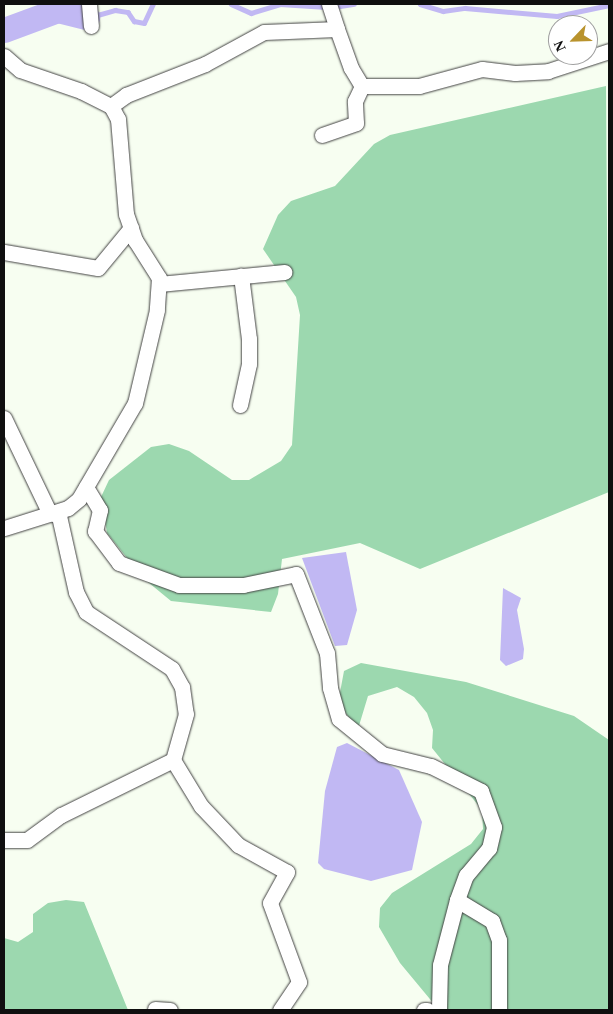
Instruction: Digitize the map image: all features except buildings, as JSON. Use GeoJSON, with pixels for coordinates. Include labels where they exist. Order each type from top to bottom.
{"type":"FeatureCollection","features":[{"type":"Feature","properties":{"kind":"street"},"geometry":{"type":"LineString","coordinates":[[89,4],[91,26]]}},
{"type":"Feature","properties":{"kind":"street"},"geometry":{"type":"LineString","coordinates":[[330,7],[350,68],[362,86]]}},
{"type":"Feature","properties":{"kind":"street"},"geometry":{"type":"LineString","coordinates":[[111,106],[126,95],[205,64],[264,32],[337,29]]}},
{"type":"Feature","properties":{"kind":"street"},"geometry":{"type":"LineString","coordinates":[[362,86],[419,86],[482,68],[515,73],[548,71],[609,51]]}},
{"type":"Feature","properties":{"kind":"street"},"geometry":{"type":"LineString","coordinates":[[4,56],[20,70],[82,91],[111,106],[118,119],[126,214],[159,284],[157,310],[135,403],[86,487],[68,508],[49,512],[4,528]]}},
{"type":"Feature","properties":{"kind":"street"},"geometry":{"type":"LineString","coordinates":[[322,134],[356,123],[355,101],[362,86]]}},
{"type":"Feature","properties":{"kind":"street"},"geometry":{"type":"LineString","coordinates":[[4,252],[98,268],[131,228]]}},
{"type":"Feature","properties":{"kind":"street"},"geometry":{"type":"LineString","coordinates":[[159,284],[284,272]]}},
{"type":"Feature","properties":{"kind":"street"},"geometry":{"type":"LineString","coordinates":[[240,405],[249,364],[249,339],[241,276]]}},
{"type":"Feature","properties":{"kind":"street"},"geometry":{"type":"LineString","coordinates":[[4,418],[49,512],[59,516],[76,592],[86,612],[172,669],[182,687],[186,714],[173,760],[201,806],[238,845],[287,872],[270,903],[299,982],[280,1010]]}},
{"type":"Feature","properties":{"kind":"street"},"geometry":{"type":"LineString","coordinates":[[86,487],[100,510],[95,532],[119,563],[179,585],[243,585],[296,574],[327,653],[330,688],[339,719],[382,754],[431,766],[481,791],[494,827],[489,848],[466,875],[458,900],[440,966],[439,1010]]}},
{"type":"Feature","properties":{"kind":"street"},"geometry":{"type":"LineString","coordinates":[[4,840],[27,840],[61,815],[173,760]]}},
{"type":"Feature","properties":{"kind":"street"},"geometry":{"type":"LineString","coordinates":[[458,900],[492,921],[499,940],[498,1010]]}},
{"type":"Feature","properties":{"kind":"green space"},"geometry":{"type":"Polygon","coordinates":[[[606,86],[609,492],[420,569],[360,543],[282,559],[278,594],[271,612],[171,601],[143,578],[107,533],[101,497],[109,480],[151,447],[169,444],[189,451],[232,480],[249,480],[281,461],[292,445],[300,315],[296,297],[263,249],[278,215],[291,201],[335,186],[374,144],[390,135],[606,86]]]}},
{"type":"Feature","properties":{"kind":"green space"},"geometry":{"type":"Polygon","coordinates":[[[361,663],[466,682],[574,716],[609,740],[609,1010],[439,1010],[400,963],[379,927],[380,908],[392,893],[471,844],[483,829],[482,810],[432,748],[433,730],[427,713],[414,697],[397,687],[368,696],[358,729],[338,703],[344,671],[361,663]]]}},
{"type":"Feature","properties":{"kind":"green space"},"geometry":{"type":"Polygon","coordinates":[[[66,900],[84,902],[128,1010],[4,1010],[4,938],[18,942],[33,932],[33,914],[48,903],[66,900]]]}},
{"type":"Feature","properties":{"kind":"shaded area"},"geometry":{"type":"Polygon","coordinates":[[[346,552],[357,610],[347,645],[335,646],[302,558],[346,552]]]}},
{"type":"Feature","properties":{"kind":"shaded area"},"geometry":{"type":"Polygon","coordinates":[[[503,588],[521,598],[517,610],[524,649],[523,659],[506,666],[500,660],[503,588]]]}},
{"type":"Feature","properties":{"kind":"shaded area"},"geometry":{"type":"Polygon","coordinates":[[[347,743],[399,770],[422,822],[412,870],[371,881],[324,869],[318,863],[325,791],[337,747],[347,743]]]}},
{"type":"Feature","properties":{"kind":"waterway"},"geometry":{"type":"LineString","coordinates":[[94,16],[115,10],[128,12],[134,21],[144,23],[153,4]]}},
{"type":"Feature","properties":{"kind":"waterway"},"geometry":{"type":"LineString","coordinates":[[231,4],[251,13],[280,4],[326,7]]}},
{"type":"Feature","properties":{"kind":"waterway"},"geometry":{"type":"LineString","coordinates":[[334,7],[354,4]]}},
{"type":"Feature","properties":{"kind":"waterway"},"geometry":{"type":"LineString","coordinates":[[420,4],[443,11],[465,8],[557,16],[609,5]]}},
{"type":"Feature","properties":{"kind":"waterway"},"geometry":{"type":"LineString","coordinates":[[4,30],[58,10],[87,17]]}}]}
